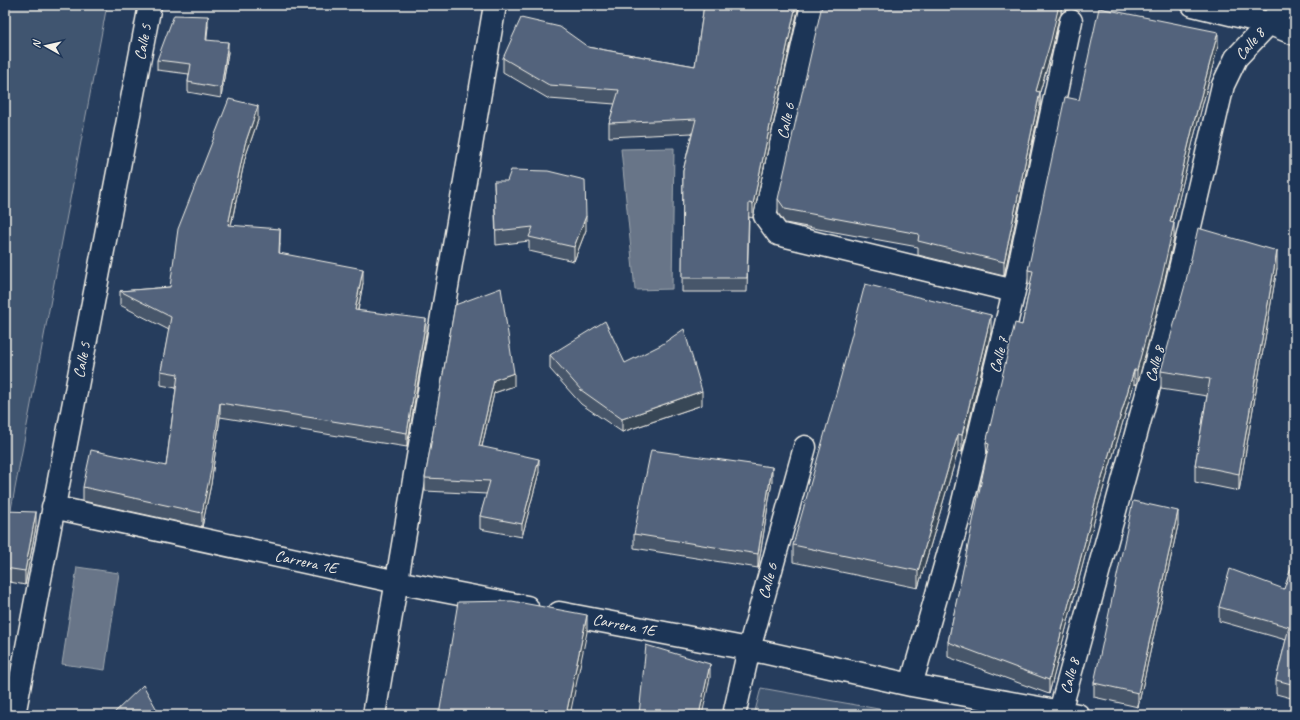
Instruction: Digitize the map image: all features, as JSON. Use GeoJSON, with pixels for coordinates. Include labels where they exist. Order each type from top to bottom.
{"type":"FeatureCollection","features":[{"type":"Feature","properties":{"kind":"street","name":"Calle 5"},"geometry":{"type":"LineString","coordinates":[[14,715],[150,5]]}},
{"type":"Feature","properties":{"kind":"street"},"geometry":{"type":"LineString","coordinates":[[374,715],[495,5]]}},
{"type":"Feature","properties":{"kind":"street","name":"Calle 6"},"geometry":{"type":"LineString","coordinates":[[812,5],[765,216],[778,234],[1014,291]]}},
{"type":"Feature","properties":{"kind":"street"},"geometry":{"type":"LineString","coordinates":[[1192,5],[1268,23],[1295,34]]}},
{"type":"Feature","properties":{"kind":"street","name":"Calle 8"},"geometry":{"type":"LineString","coordinates":[[1065,714],[1173,299],[1223,85],[1236,58],[1286,5]]}},
{"type":"Feature","properties":{"kind":"street","name":"Calle 7"},"geometry":{"type":"LineString","coordinates":[[911,685],[962,506],[1014,291],[1071,21]]}},
{"type":"Feature","properties":{"kind":"street","name":"Calle 6"},"geometry":{"type":"LineString","coordinates":[[734,715],[749,649],[805,447]]}},
{"type":"Feature","properties":{"kind":"street","name":"Carrera 1E"},"geometry":{"type":"LineString","coordinates":[[53,507],[397,582],[749,649],[911,685],[1065,714]]}},
{"type":"Feature","properties":{"kind":"shaded area"},"geometry":{"type":"Polygon","coordinates":[[[5,5],[107,5],[5,541],[5,5]]]}},
{"type":"Feature","properties":{"kind":"shaded area"},"geometry":{"type":"Polygon","coordinates":[[[674,148],[672,289],[635,290],[621,149],[674,148]]]}},
{"type":"Feature","properties":{"kind":"shaded area"},"geometry":{"type":"Polygon","coordinates":[[[77,567],[119,573],[105,670],[62,664],[77,567]]]}},
{"type":"Feature","properties":{"kind":"shaded area"},"geometry":{"type":"Polygon","coordinates":[[[761,688],[912,715],[754,715],[761,688]]]}},
{"type":"Feature","properties":{"kind":"building"},"geometry":{"type":"Polygon","coordinates":[[[704,5],[796,5],[753,204],[749,203],[747,278],[682,278],[683,171],[696,119],[609,123],[619,90],[549,85],[503,58],[521,18],[560,27],[588,47],[695,66],[704,5]]]}},
{"type":"Feature","properties":{"kind":"building"},"geometry":{"type":"Polygon","coordinates":[[[822,5],[1059,5],[1051,40],[1036,91],[1040,92],[1004,262],[918,241],[919,234],[785,209],[778,199],[822,5]]]}},
{"type":"Feature","properties":{"kind":"building"},"geometry":{"type":"Polygon","coordinates":[[[1099,8],[1218,32],[1194,122],[1170,222],[1174,223],[1161,281],[1137,370],[1134,370],[1097,495],[1049,680],[948,642],[989,444],[986,443],[1015,323],[1022,325],[1033,271],[1028,270],[1065,97],[1079,100],[1099,8]]]}},
{"type":"Feature","properties":{"kind":"building"},"geometry":{"type":"Polygon","coordinates":[[[174,15],[208,16],[206,40],[228,42],[221,88],[188,82],[191,64],[157,60],[174,15]]]}},
{"type":"Feature","properties":{"kind":"building"},"geometry":{"type":"Polygon","coordinates":[[[229,99],[258,106],[245,144],[228,225],[280,229],[279,253],[363,269],[355,310],[426,319],[407,433],[220,403],[211,470],[202,513],[83,487],[91,450],[166,466],[178,374],[161,371],[171,317],[120,291],[170,287],[178,229],[229,99]]]}},
{"type":"Feature","properties":{"kind":"building"},"geometry":{"type":"Polygon","coordinates":[[[511,170],[548,171],[585,180],[586,216],[574,247],[529,237],[533,227],[496,231],[494,181],[507,181],[511,170]]]}},
{"type":"Feature","properties":{"kind":"building"},"geometry":{"type":"Polygon","coordinates":[[[1198,228],[1277,251],[1239,474],[1195,465],[1210,379],[1161,371],[1185,285],[1198,228]]]}},
{"type":"Feature","properties":{"kind":"building"},"geometry":{"type":"Polygon","coordinates":[[[865,284],[991,315],[962,435],[958,434],[918,571],[793,545],[841,376],[865,284]]]}},
{"type":"Feature","properties":{"kind":"building"},"geometry":{"type":"Polygon","coordinates":[[[501,288],[514,373],[494,380],[479,446],[539,459],[522,524],[480,516],[490,481],[425,478],[455,305],[501,288]]]}},
{"type":"Feature","properties":{"kind":"building"},"geometry":{"type":"Polygon","coordinates":[[[605,321],[625,363],[661,345],[684,329],[702,391],[622,419],[581,390],[550,355],[605,321]]]}},
{"type":"Feature","properties":{"kind":"building"},"geometry":{"type":"Polygon","coordinates":[[[651,450],[772,467],[758,554],[634,534],[651,450]]]}},
{"type":"Feature","properties":{"kind":"building"},"geometry":{"type":"Polygon","coordinates":[[[1133,501],[1178,511],[1138,693],[1094,683],[1133,501]]]}},
{"type":"Feature","properties":{"kind":"building"},"geometry":{"type":"Polygon","coordinates":[[[5,511],[36,512],[25,571],[5,568],[5,511]]]}},
{"type":"Feature","properties":{"kind":"building"},"geometry":{"type":"Polygon","coordinates":[[[1293,562],[1295,563],[1295,685],[1276,680],[1289,627],[1219,607],[1230,569],[1284,589],[1293,562]]]}},
{"type":"Feature","properties":{"kind":"building"},"geometry":{"type":"Polygon","coordinates":[[[512,601],[587,615],[566,715],[439,715],[458,602],[512,601]]]}},
{"type":"Feature","properties":{"kind":"building"},"geometry":{"type":"Polygon","coordinates":[[[646,645],[710,664],[699,715],[639,715],[646,645]]]}},
{"type":"Feature","properties":{"kind":"building"},"geometry":{"type":"Polygon","coordinates":[[[5,647],[9,647],[5,683],[5,647]]]}},
{"type":"Feature","properties":{"kind":"building"},"geometry":{"type":"Polygon","coordinates":[[[143,685],[160,715],[112,715],[143,685]]]}}]}
